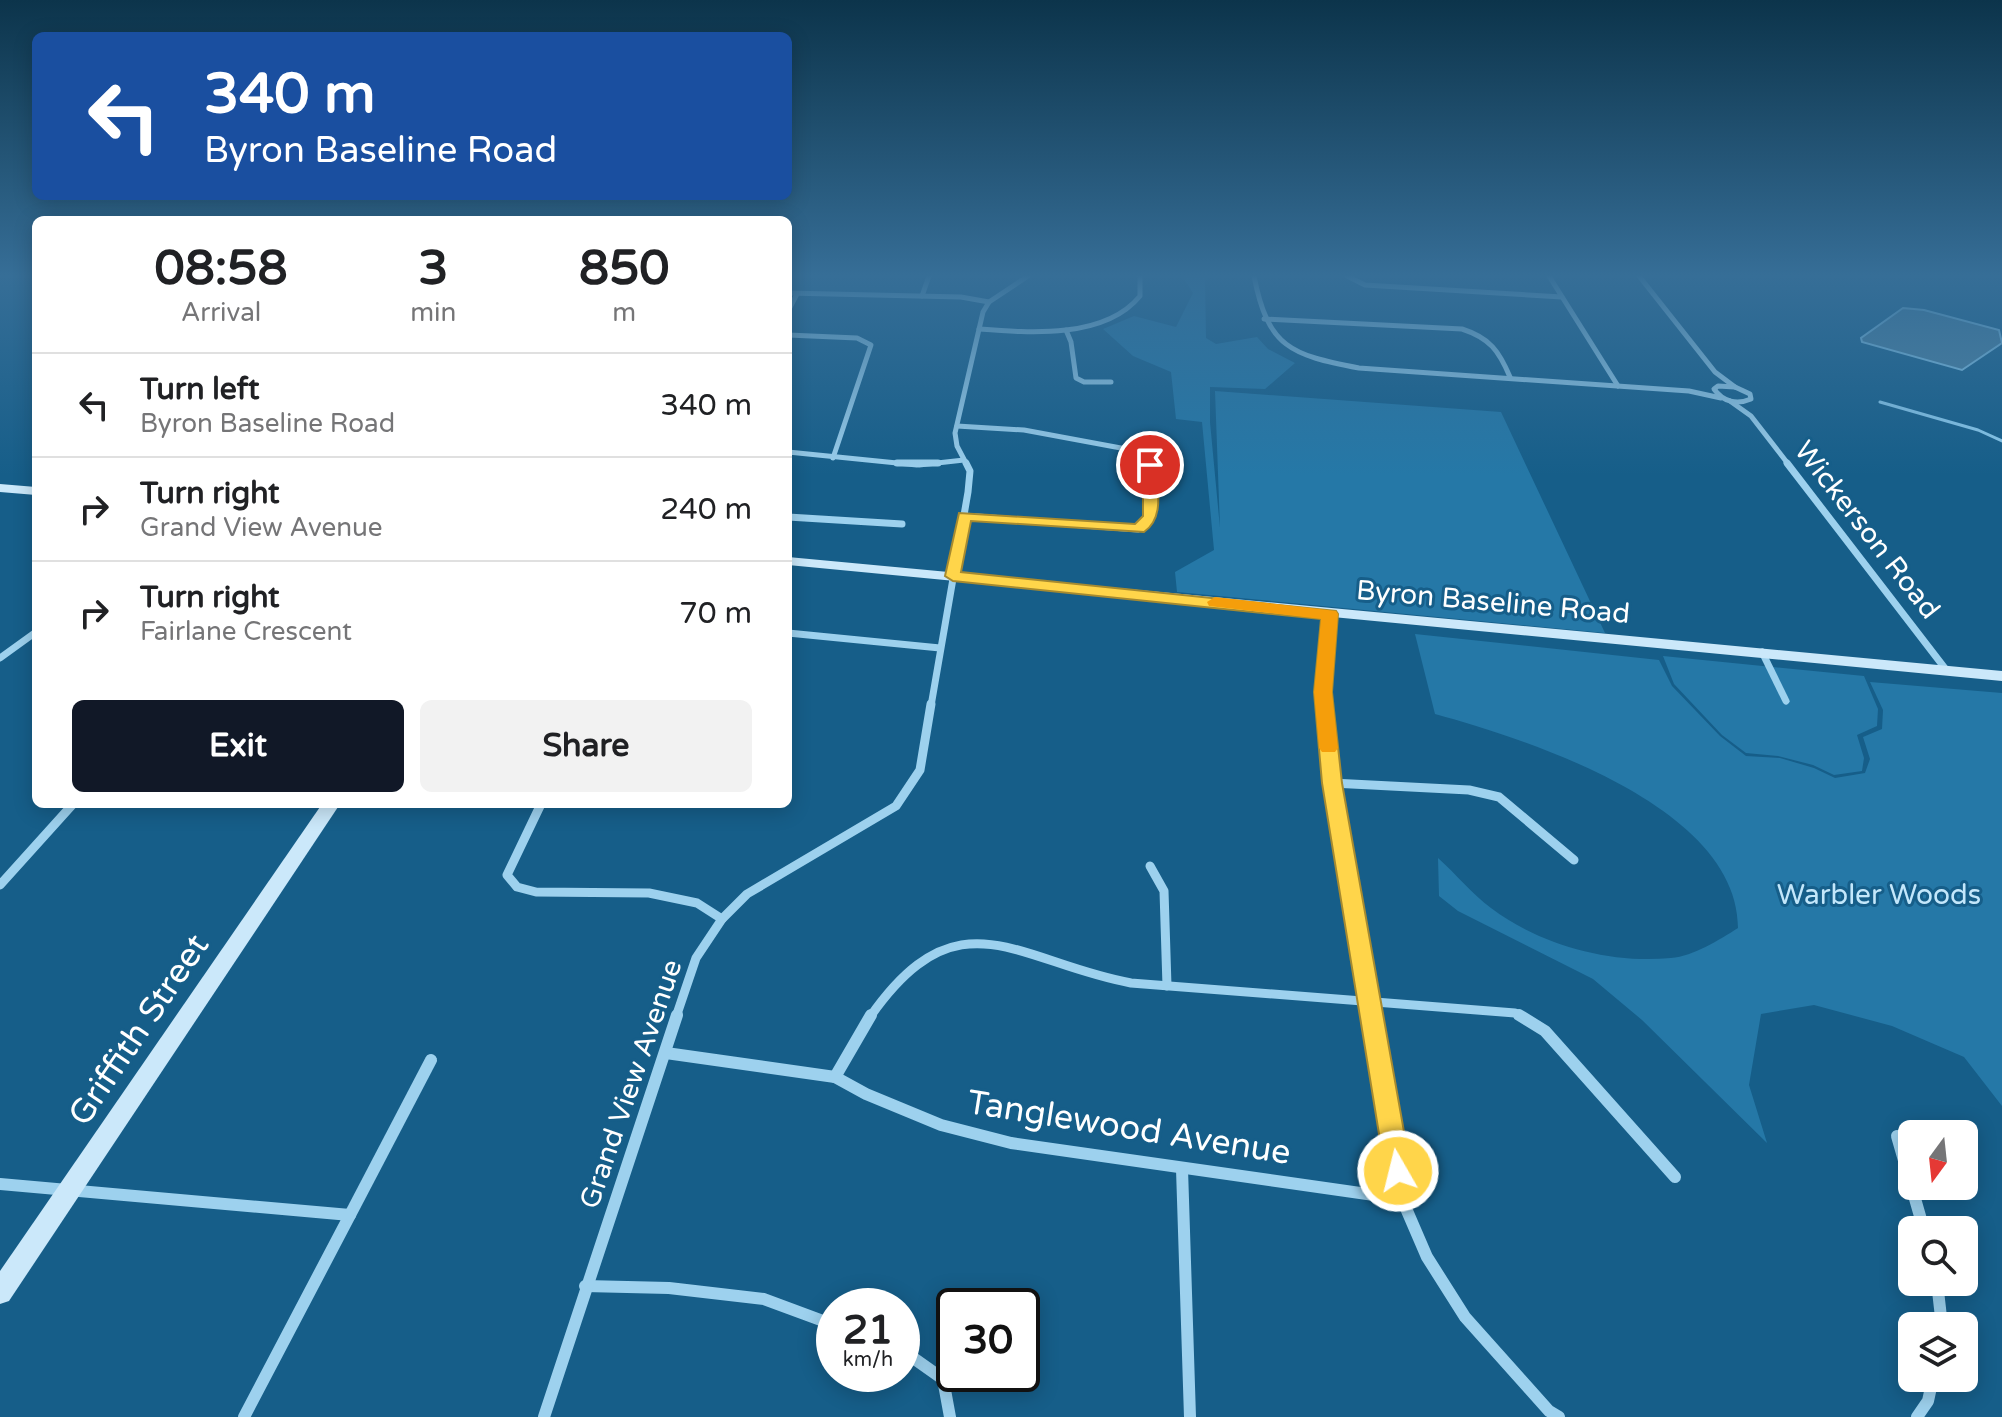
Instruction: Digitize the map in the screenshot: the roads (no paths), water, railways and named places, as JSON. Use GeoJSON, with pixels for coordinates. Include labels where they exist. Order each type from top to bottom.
{"type":"FeatureCollection","features":[{"type":"Feature","properties":{"kind":"main road"},"geometry":{"type":"LineString","coordinates":[[0,488],[32,491]]}},
{"type":"Feature","properties":{"kind":"main road","name":"Byron Baseline Road"},"geometry":{"type":"LineString","coordinates":[[792,561],[2002,676]]}},
{"type":"Feature","properties":{"kind":"main road","name":"Griffith Street"},"geometry":{"type":"LineString","coordinates":[[0,1292],[328,808]]}},
{"type":"Feature","properties":{"kind":"street"},"geometry":{"type":"LineString","coordinates":[[833,458],[871,345],[865,342]]}},
{"type":"Feature","properties":{"kind":"street","name":"Grand View Avenue"},"geometry":{"type":"LineString","coordinates":[[544,1417],[696,958],[722,919],[747,894],[896,806],[920,770],[970,471],[957,446],[957,426],[976,342]]}},
{"type":"Feature","properties":{"kind":"street"},"geometry":{"type":"LineString","coordinates":[[1072,342],[1071,365],[1076,378],[1084,382],[1111,382]]}},
{"type":"Feature","properties":{"kind":"street"},"geometry":{"type":"LineString","coordinates":[[1284,342],[1300,353],[1359,368],[1689,391],[1748,402],[1750,394],[1715,372],[1691,342]]}},
{"type":"Feature","properties":{"kind":"street"},"geometry":{"type":"LineString","coordinates":[[1493,342],[1510,377]]}},
{"type":"Feature","properties":{"kind":"street"},"geometry":{"type":"LineString","coordinates":[[1590,342],[1618,386]]}},
{"type":"Feature","properties":{"kind":"street"},"geometry":{"type":"LineString","coordinates":[[1715,372],[1716,388],[1721,398]]}},
{"type":"Feature","properties":{"kind":"street"},"geometry":{"type":"LineString","coordinates":[[1689,391],[1735,387]]}},
{"type":"Feature","properties":{"kind":"street","name":"Wickerson Road"},"geometry":{"type":"LineString","coordinates":[[1730,401],[1751,416],[1947,671]]}},
{"type":"Feature","properties":{"kind":"street","name":"Wickerson Road"},"geometry":{"type":"LineString","coordinates":[[1748,402],[1751,416]]}},
{"type":"Feature","properties":{"kind":"street"},"geometry":{"type":"LineString","coordinates":[[957,426],[1024,430],[1137,451],[1150,465],[1150,516],[1148,523],[1138,529],[964,516]]}},
{"type":"Feature","properties":{"kind":"street"},"geometry":{"type":"LineString","coordinates":[[792,453],[918,465],[964,460]]}},
{"type":"Feature","properties":{"kind":"street"},"geometry":{"type":"LineString","coordinates":[[792,517],[902,524]]}},
{"type":"Feature","properties":{"kind":"street"},"geometry":{"type":"LineString","coordinates":[[1330,614],[1323,692],[1332,783],[1402,1199],[1427,1257],[1465,1317],[1551,1415]]}},
{"type":"Feature","properties":{"kind":"street"},"geometry":{"type":"LineString","coordinates":[[792,633],[940,648]]}},
{"type":"Feature","properties":{"kind":"street"},"geometry":{"type":"LineString","coordinates":[[0,658],[32,635]]}},
{"type":"Feature","properties":{"kind":"street"},"geometry":{"type":"LineString","coordinates":[[1762,652],[1786,701]]}},
{"type":"Feature","properties":{"kind":"street"},"geometry":{"type":"LineString","coordinates":[[1332,783],[1469,790],[1499,797],[1574,860]]}},
{"type":"Feature","properties":{"kind":"street"},"geometry":{"type":"LineString","coordinates":[[0,885],[69,808]]}},
{"type":"Feature","properties":{"kind":"street"},"geometry":{"type":"LineString","coordinates":[[539,808],[507,875],[517,887],[536,892],[649,893],[697,903],[722,919]]}},
{"type":"Feature","properties":{"kind":"street"},"geometry":{"type":"LineString","coordinates":[[1150,866],[1164,891],[1167,986]]}},
{"type":"Feature","properties":{"kind":"street"},"geometry":{"type":"LineString","coordinates":[[835,1077],[865,1020],[903,976],[948,948],[970,941],[1048,956],[1100,976],[1167,986],[1515,1013],[1545,1031],[1675,1177]]}},
{"type":"Feature","properties":{"kind":"street","name":"Tanglewood Avenue"},"geometry":{"type":"LineString","coordinates":[[666,1053],[835,1077],[866,1094],[941,1125],[1011,1143],[1402,1199]]}},
{"type":"Feature","properties":{"kind":"street"},"geometry":{"type":"LineString","coordinates":[[244,1417],[431,1060]]}},
{"type":"Feature","properties":{"kind":"street"},"geometry":{"type":"LineString","coordinates":[[1897,1136],[1920,1216]]}},
{"type":"Feature","properties":{"kind":"street"},"geometry":{"type":"LineString","coordinates":[[1182,1169],[1190,1417]]}},
{"type":"Feature","properties":{"kind":"street"},"geometry":{"type":"LineString","coordinates":[[0,1184],[350,1215]]}},
{"type":"Feature","properties":{"kind":"street"},"geometry":{"type":"LineString","coordinates":[[585,1286],[669,1288],[764,1299],[816,1318]]}},
{"type":"Feature","properties":{"kind":"street"},"geometry":{"type":"LineString","coordinates":[[920,1363],[943,1379],[950,1417]]}},
{"type":"Feature","properties":{"kind":"street"},"geometry":{"type":"LineString","coordinates":[[1917,1417],[1928,1401],[1930,1392]]}},
{"type":"Feature","properties":{"kind":"waterway"},"geometry":{"type":"LineString","coordinates":[[1880,402],[1978,430],[2002,441]]}},
{"type":"Feature","properties":{"kind":"park label","name":"Warbler Woods"},"geometry":{"type":"Point","coordinates":[1879,895]}}]}
